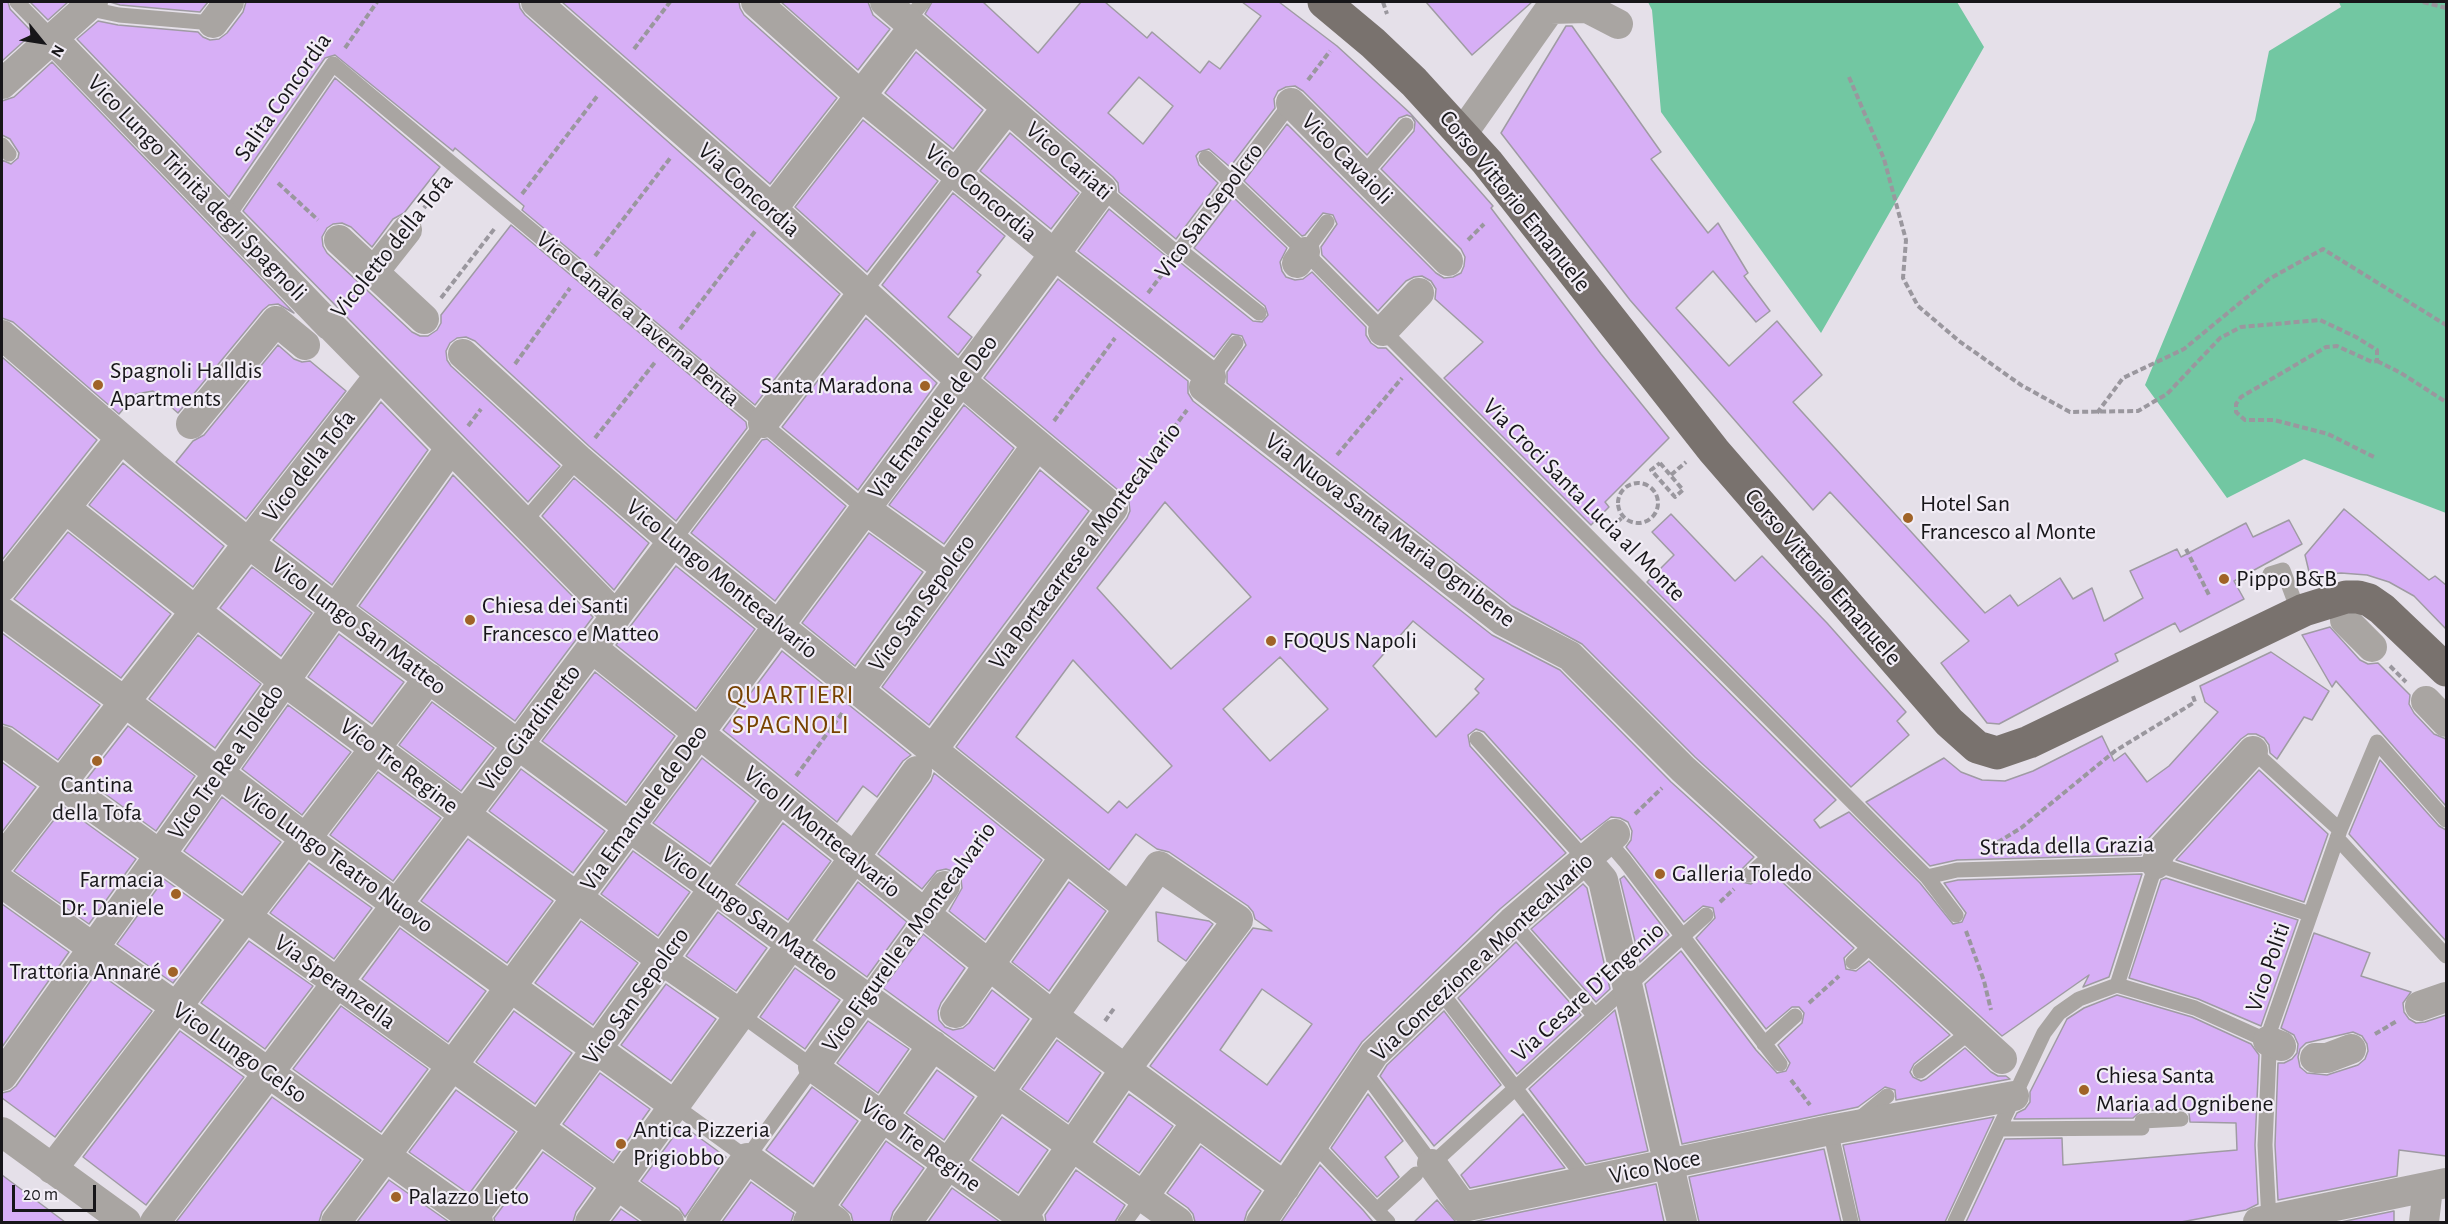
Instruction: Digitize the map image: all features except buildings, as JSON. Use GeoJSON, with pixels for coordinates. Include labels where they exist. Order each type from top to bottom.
{"type":"FeatureCollection","features":[{"type":"Feature","properties":{"kind":"main road","name":"Corso Vittorio Emanuele"},"geometry":{"type":"LineString","coordinates":[[1324,2],[1373,43],[1462,134],[1494,171],[1714,451],[1949,722],[1977,747],[1997,753],[2029,742],[2299,613],[2346,597],[2369,600],[2382,609],[2446,670]]}},
{"type":"Feature","properties":{"kind":"street","name":"Via Concordia"},"geometry":{"type":"LineString","coordinates":[[536,2],[772,209],[960,380]]}},
{"type":"Feature","properties":{"kind":"street","name":"Vico Concordia"},"geometry":{"type":"LineString","coordinates":[[756,2],[860,95],[1132,315],[1208,382]]}},
{"type":"Feature","properties":{"kind":"street","name":"Vico Cariati"},"geometry":{"type":"LineString","coordinates":[[885,2],[915,16],[1007,108],[1102,190]]}},
{"type":"Feature","properties":{"kind":"street"},"geometry":{"type":"LineString","coordinates":[[2,84],[89,5]]}},
{"type":"Feature","properties":{"kind":"street"},"geometry":{"type":"LineString","coordinates":[[1462,134],[1550,9],[1587,8],[1618,24]]}},
{"type":"Feature","properties":{"kind":"street"},"geometry":{"type":"LineString","coordinates":[[772,209],[860,95],[915,16]]}},
{"type":"Feature","properties":{"kind":"street","name":"Vico Lungo Trinità degli Spagnoli"},"geometry":{"type":"LineString","coordinates":[[52,38],[328,324],[616,616]]}},
{"type":"Feature","properties":{"kind":"street","name":"Vico Cavaioli"},"geometry":{"type":"LineString","coordinates":[[1291,103],[1359,180],[1448,261]]}},
{"type":"Feature","properties":{"kind":"street"},"geometry":{"type":"LineString","coordinates":[[957,172],[1007,108]]}},
{"type":"Feature","properties":{"kind":"street","name":"Via Emanuele de Deo"},"geometry":{"type":"LineString","coordinates":[[336,1222],[578,899],[1102,190]]}},
{"type":"Feature","properties":{"kind":"street","name":"Vicoletto della Tofa"},"geometry":{"type":"LineString","coordinates":[[373,273],[407,230]]}},
{"type":"Feature","properties":{"kind":"street"},"geometry":{"type":"LineString","coordinates":[[339,240],[424,319]]}},
{"type":"Feature","properties":{"kind":"street","name":"Vico Giardinetto"},"geometry":{"type":"LineString","coordinates":[[763,423],[864,292]]}},
{"type":"Feature","properties":{"kind":"street"},"geometry":{"type":"LineString","coordinates":[[1383,331],[1419,293]]}},
{"type":"Feature","properties":{"kind":"street"},"geometry":{"type":"LineString","coordinates":[[191,424],[276,321],[305,345]]}},
{"type":"Feature","properties":{"kind":"street","name":"Vico Lungo San Matteo"},"geometry":{"type":"LineString","coordinates":[[2,335],[155,467],[248,543],[630,827],[707,898],[791,943],[1178,1222]]}},
{"type":"Feature","properties":{"kind":"street","name":"Vico Lungo Montecalvario"},"geometry":{"type":"LineString","coordinates":[[463,354],[578,459],[673,541],[859,690],[925,760],[1005,807],[1129,908]]}},
{"type":"Feature","properties":{"kind":"street","name":"Vico della Tofa"},"geometry":{"type":"LineString","coordinates":[[2,859],[379,376]]}},
{"type":"Feature","properties":{"kind":"street"},"geometry":{"type":"LineString","coordinates":[[960,380],[1113,508]]}},
{"type":"Feature","properties":{"kind":"street","name":"Via Nuova Santa Maria Ognibene"},"geometry":{"type":"LineString","coordinates":[[1208,382],[1319,476],[1503,621],[1570,656],[1679,772],[1774,853],[1864,953],[1982,1027]]}},
{"type":"Feature","properties":{"kind":"street"},"geometry":{"type":"LineString","coordinates":[[2,587],[121,438]]}},
{"type":"Feature","properties":{"kind":"street","name":"Vico San Sepolcro"},"geometry":{"type":"LineString","coordinates":[[859,690],[1037,445]]}},
{"type":"Feature","properties":{"kind":"street","name":"Vico Tre Re a Toledo"},"geometry":{"type":"LineString","coordinates":[[2,1076],[450,449]]}},
{"type":"Feature","properties":{"kind":"street","name":"Vico Tre Regine"},"geometry":{"type":"LineString","coordinates":[[65,508],[284,681],[578,899],[740,1014]]}},
{"type":"Feature","properties":{"kind":"street","name":"Via Portacarrese a Montecalvario"},"geometry":{"type":"LineString","coordinates":[[590,1222],[925,760],[1113,508]]}},
{"type":"Feature","properties":{"kind":"street","name":"Vico Canale a Taverna Penta"},"geometry":{"type":"LineString","coordinates":[[865,509],[947,568]]}},
{"type":"Feature","properties":{"kind":"street","name":"Vico Giardinetto"},"geometry":{"type":"LineString","coordinates":[[155,1222],[673,541]]}},
{"type":"Feature","properties":{"kind":"street","name":"Vico Lungo Teatro Nuovo"},"geometry":{"type":"LineString","coordinates":[[2,612],[306,839],[674,1105]]}},
{"type":"Feature","properties":{"kind":"street"},"geometry":{"type":"LineString","coordinates":[[2345,620],[2372,647]]}},
{"type":"Feature","properties":{"kind":"street","name":"Vico II Montecalvario"},"geometry":{"type":"LineString","coordinates":[[592,648],[1053,1016],[1124,1071],[1285,1187]]}},
{"type":"Feature","properties":{"kind":"street"},"geometry":{"type":"LineString","coordinates":[[52,1169],[429,678]]}},
{"type":"Feature","properties":{"kind":"street","name":"Via Speranzella"},"geometry":{"type":"LineString","coordinates":[[2,741],[669,1222]]}},
{"type":"Feature","properties":{"kind":"street"},"geometry":{"type":"LineString","coordinates":[[2156,864],[2160,852],[2253,751]]}},
{"type":"Feature","properties":{"kind":"street","name":"Vico San Sepolcro"},"geometry":{"type":"LineString","coordinates":[[474,1221],[539,1128],[780,798]]}},
{"type":"Feature","properties":{"kind":"street"},"geometry":{"type":"LineString","coordinates":[[1602,844],[1603,880],[1682,1222]]}},
{"type":"Feature","properties":{"kind":"street","name":"Via Concezione a Montecalvario"},"geometry":{"type":"LineString","coordinates":[[1261,1222],[1374,1054],[1512,922],[1602,844]]}},
{"type":"Feature","properties":{"kind":"street"},"geometry":{"type":"LineString","coordinates":[[955,1013],[1065,857]]}},
{"type":"Feature","properties":{"kind":"street"},"geometry":{"type":"LineString","coordinates":[[907,1222],[1159,866],[1238,920],[1071,1145],[1023,1221]]}},
{"type":"Feature","properties":{"kind":"street","name":"Vico Lungo Gelso"},"geometry":{"type":"LineString","coordinates":[[2,883],[474,1221]]}},
{"type":"Feature","properties":{"kind":"street","name":"Vico Figurelle a Montecalvario"},"geometry":{"type":"LineString","coordinates":[[925,914],[945,885]]}},
{"type":"Feature","properties":{"kind":"street","name":"Vico Figurelle a Montecalvario"},"geometry":{"type":"LineString","coordinates":[[813,1067],[865,996]]}},
{"type":"Feature","properties":{"kind":"street"},"geometry":{"type":"LineString","coordinates":[[1982,1027],[2001,1059]]}},
{"type":"Feature","properties":{"kind":"street"},"geometry":{"type":"LineString","coordinates":[[701,1222],[747,1158],[820,1218],[882,1117],[933,1045]]}},
{"type":"Feature","properties":{"kind":"street"},"geometry":{"type":"LineString","coordinates":[[2315,1058],[2334,1056],[2351,1049]]}},
{"type":"Feature","properties":{"kind":"street","name":"Vico Tre Regine"},"geometry":{"type":"LineString","coordinates":[[813,1067],[1023,1221]]}},
{"type":"Feature","properties":{"kind":"street","name":"Vico Noce"},"geometry":{"type":"LineString","coordinates":[[1424,1169],[1463,1207],[1669,1164],[1833,1125],[2017,1090]]}},
{"type":"Feature","properties":{"kind":"street"},"geometry":{"type":"LineString","coordinates":[[1143,1197],[1196,1123]]}},
{"type":"Feature","properties":{"kind":"street"},"geometry":{"type":"LineString","coordinates":[[2,1132],[126,1222]]}},
{"type":"Feature","properties":{"kind":"street"},"geometry":{"type":"LineString","coordinates":[[2264,1221],[2437,1186]]}},
{"type":"Feature","properties":{"kind":"street"},"geometry":{"type":"LineString","coordinates":[[2424,1222],[2437,1186]]}},
{"type":"Feature","properties":{"kind":"lane","name":"Vico Lungo Trinità degli Spagnoli"},"geometry":{"type":"LineString","coordinates":[[17,2],[52,38]]}},
{"type":"Feature","properties":{"kind":"lane"},"geometry":{"type":"LineString","coordinates":[[89,5],[119,15],[221,12]]}},
{"type":"Feature","properties":{"kind":"lane","name":"Vico Canale a Taverna Penta"},"geometry":{"type":"LineString","coordinates":[[333,64],[865,509]]}},
{"type":"Feature","properties":{"kind":"lane","name":"Salita Concordia"},"geometry":{"type":"LineString","coordinates":[[226,219],[333,64]]}},
{"type":"Feature","properties":{"kind":"lane","name":"Vico San Sepolcro"},"geometry":{"type":"LineString","coordinates":[[1180,250],[1291,103]]}},
{"type":"Feature","properties":{"kind":"lane"},"geometry":{"type":"LineString","coordinates":[[1359,180],[1406,124]]}},
{"type":"Feature","properties":{"kind":"lane","name":"Via Croci Santa Lucia al Monte"},"geometry":{"type":"LineString","coordinates":[[1206,158],[1232,181],[1301,257],[1383,331],[1927,877],[1956,915]]}},
{"type":"Feature","properties":{"kind":"lane"},"geometry":{"type":"LineString","coordinates":[[864,292],[957,172]]}},
{"type":"Feature","properties":{"kind":"lane","name":"Vico Cariati"},"geometry":{"type":"LineString","coordinates":[[1102,190],[1172,249],[1180,250],[1258,313]]}},
{"type":"Feature","properties":{"kind":"lane"},"geometry":{"type":"LineString","coordinates":[[1301,257],[1327,222]]}},
{"type":"Feature","properties":{"kind":"lane"},"geometry":{"type":"LineString","coordinates":[[1208,382],[1236,343]]}},
{"type":"Feature","properties":{"kind":"lane","name":"Vico Giardinetto"},"geometry":{"type":"LineString","coordinates":[[673,541],[763,423]]}},
{"type":"Feature","properties":{"kind":"lane"},"geometry":{"type":"LineString","coordinates":[[523,523],[578,459]]}},
{"type":"Feature","properties":{"kind":"lane"},"geometry":{"type":"LineString","coordinates":[[2270,574],[2283,570],[2299,613]]}},
{"type":"Feature","properties":{"kind":"lane"},"geometry":{"type":"LineString","coordinates":[[1478,740],[1602,844],[1682,936],[1780,1065]]}},
{"type":"Feature","properties":{"kind":"lane","name":"Vico Politi"},"geometry":{"type":"LineString","coordinates":[[2264,1221],[2265,1145],[2279,1000],[2338,834],[2377,742],[2446,820]]}},
{"type":"Feature","properties":{"kind":"lane"},"geometry":{"type":"LineString","coordinates":[[2253,751],[2338,834],[2446,956]]}},
{"type":"Feature","properties":{"kind":"lane"},"geometry":{"type":"LineString","coordinates":[[1749,875],[1774,853]]}},
{"type":"Feature","properties":{"kind":"lane"},"geometry":{"type":"LineString","coordinates":[[2117,985],[2156,864]]}},
{"type":"Feature","properties":{"kind":"lane","name":"Strada della Grazia"},"geometry":{"type":"LineString","coordinates":[[1927,877],[1957,870],[2156,864],[2310,914]]}},
{"type":"Feature","properties":{"kind":"lane","name":"Vico Figurelle a Montecalvario"},"geometry":{"type":"LineString","coordinates":[[865,996],[925,914]]}},
{"type":"Feature","properties":{"kind":"lane","name":"Via Cesare D'Engenio"},"geometry":{"type":"LineString","coordinates":[[1377,1210],[1516,1088],[1706,915]]}},
{"type":"Feature","properties":{"kind":"lane"},"geometry":{"type":"LineString","coordinates":[[1512,922],[1595,1016]]}},
{"type":"Feature","properties":{"kind":"lane"},"geometry":{"type":"LineString","coordinates":[[1955,1222],[2044,1033],[2059,1013],[2091,993],[2117,985],[2195,1008],[2275,1043]]}},
{"type":"Feature","properties":{"kind":"lane"},"geometry":{"type":"LineString","coordinates":[[1441,992],[1587,1181]]}},
{"type":"Feature","properties":{"kind":"lane"},"geometry":{"type":"LineString","coordinates":[[674,1105],[747,1158],[813,1067],[740,1014]]}},
{"type":"Feature","properties":{"kind":"lane"},"geometry":{"type":"LineString","coordinates":[[1764,1044],[1795,1016]]}},
{"type":"Feature","properties":{"kind":"lane"},"geometry":{"type":"LineString","coordinates":[[1920,1071],[1982,1027]]}},
{"type":"Feature","properties":{"kind":"lane"},"geometry":{"type":"LineString","coordinates":[[2001,1059],[2017,1090]]}},
{"type":"Feature","properties":{"kind":"lane","name":"Vico Noce"},"geometry":{"type":"LineString","coordinates":[[1363,1070],[1424,1169]]}},
{"type":"Feature","properties":{"kind":"lane"},"geometry":{"type":"LineString","coordinates":[[1851,1222],[1833,1125],[1887,1096]]}},
{"type":"Feature","properties":{"kind":"lane"},"geometry":{"type":"LineString","coordinates":[[1999,1129],[2142,1128],[2142,1121],[2181,1119]]}},
{"type":"Feature","properties":{"kind":"lane"},"geometry":{"type":"LineString","coordinates":[[1314,1144],[1388,1222]]}},
{"type":"Feature","properties":{"kind":"lane"},"geometry":{"type":"LineString","coordinates":[[1125,1222],[1143,1197]]}},
{"type":"Feature","properties":{"kind":"path","name":"Salita Concordia"},"geometry":{"type":"LineString","coordinates":[[333,64],[377,2]]}},
{"type":"Feature","properties":{"kind":"path"},"geometry":{"type":"LineString","coordinates":[[424,319],[670,2]]}},
{"type":"Feature","properties":{"kind":"path"},"geometry":{"type":"LineString","coordinates":[[2423,2],[2446,8]]}},
{"type":"Feature","properties":{"kind":"path","name":"Vico Cavaioli"},"geometry":{"type":"LineString","coordinates":[[1291,103],[1330,51]]}},
{"type":"Feature","properties":{"kind":"path"},"geometry":{"type":"LineString","coordinates":[[1849,77],[1884,159],[1906,240],[1904,278],[1918,306],[1959,341],[2021,385],[2070,412],[2138,411],[2167,394],[2220,338],[2241,327],[2320,320],[2377,350],[2377,361]]}},
{"type":"Feature","properties":{"kind":"path","name":"Vicoletto della Tofa"},"geometry":{"type":"LineString","coordinates":[[407,230],[456,167]]}},
{"type":"Feature","properties":{"kind":"path"},"geometry":{"type":"LineString","coordinates":[[262,168],[339,240]]}},
{"type":"Feature","properties":{"kind":"path"},"geometry":{"type":"LineString","coordinates":[[2097,413],[2123,378],[2184,349],[2269,279],[2309,259],[2323,249],[2446,325]]}},
{"type":"Feature","properties":{"kind":"path","name":"Vico San Sepolcro"},"geometry":{"type":"LineString","coordinates":[[1037,445],[1180,250]]}},
{"type":"Feature","properties":{"kind":"path"},"geometry":{"type":"LineString","coordinates":[[2376,458],[2328,434],[2274,420],[2245,420],[2238,416],[2235,408],[2241,397],[2326,347],[2337,346],[2401,373],[2446,402]]}},
{"type":"Feature","properties":{"kind":"path"},"geometry":{"type":"LineString","coordinates":[[1319,476],[1415,363]]}},
{"type":"Feature","properties":{"kind":"path","name":"Via Portacarrese a Montecalvario"},"geometry":{"type":"LineString","coordinates":[[1113,508],[1208,382]]}},
{"type":"Feature","properties":{"kind":"path"},"geometry":{"type":"LineString","coordinates":[[1671,476],[1689,460]]}},
{"type":"Feature","properties":{"kind":"path"},"geometry":{"type":"LineString","coordinates":[[1660,463],[1683,490],[1675,497],[1662,483],[1651,470],[1660,463]]}},
{"type":"Feature","properties":{"kind":"path"},"geometry":{"type":"LineString","coordinates":[[1640,483],[1653,491],[1658,505],[1652,517],[1641,523],[1634,523],[1623,517],[1618,504],[1623,489],[1640,483]]}},
{"type":"Feature","properties":{"kind":"path"},"geometry":{"type":"LineString","coordinates":[[1653,491],[1662,483]]}},
{"type":"Feature","properties":{"kind":"path"},"geometry":{"type":"LineString","coordinates":[[2186,549],[2209,595]]}},
{"type":"Feature","properties":{"kind":"path"},"geometry":{"type":"LineString","coordinates":[[2372,647],[2436,712]]}},
{"type":"Feature","properties":{"kind":"path","name":"Vico San Sepolcro"},"geometry":{"type":"LineString","coordinates":[[780,798],[859,690]]}},
{"type":"Feature","properties":{"kind":"path"},"geometry":{"type":"LineString","coordinates":[[1987,848],[2021,828],[2115,751],[2195,702],[2194,696],[2183,700]]}},
{"type":"Feature","properties":{"kind":"path","name":"Via Concezione a Montecalvario"},"geometry":{"type":"LineString","coordinates":[[1602,844],[1679,772]]}},
{"type":"Feature","properties":{"kind":"path","name":"Vico Figurelle a Montecalvario"},"geometry":{"type":"LineString","coordinates":[[945,885],[1005,807]]}},
{"type":"Feature","properties":{"kind":"path"},"geometry":{"type":"LineString","coordinates":[[1706,915],[1749,875]]}},
{"type":"Feature","properties":{"kind":"path"},"geometry":{"type":"LineString","coordinates":[[1956,915],[1974,952],[1984,981],[1982,1027]]}},
{"type":"Feature","properties":{"kind":"path"},"geometry":{"type":"LineString","coordinates":[[1795,1016],[1864,953]]}},
{"type":"Feature","properties":{"kind":"path"},"geometry":{"type":"LineString","coordinates":[[2351,1049],[2433,1001]]}},
{"type":"Feature","properties":{"kind":"path"},"geometry":{"type":"LineString","coordinates":[[1780,1065],[1833,1125]]}},
{"type":"Feature","properties":{"kind":"green space"},"geometry":{"type":"Polygon","coordinates":[[[1648,2],[1957,2],[1984,47],[1821,333],[1661,112],[1652,10],[1648,2]]]}},
{"type":"Feature","properties":{"kind":"green space"},"geometry":{"type":"Polygon","coordinates":[[[2339,2],[2446,2],[2446,513],[2304,459],[2227,498],[2145,385],[2255,120],[2269,51],[2341,7],[2339,2]]]}},
{"type":"Feature","properties":{"kind":"place","name":"Spagnoli Halldis Apartments"},"geometry":{"type":"Point","coordinates":[98,385]}},
{"type":"Feature","properties":{"kind":"place","name":"Santa Maradona"},"geometry":{"type":"Point","coordinates":[925,386]}},
{"type":"Feature","properties":{"kind":"place","name":"Hotel San Francesco al Monte"},"geometry":{"type":"Point","coordinates":[1908,518]}},
{"type":"Feature","properties":{"kind":"place","name":"Pippo B&B"},"geometry":{"type":"Point","coordinates":[2224,579]}},
{"type":"Feature","properties":{"kind":"place","name":"Chiesa dei Santi Francesco e Matteo"},"geometry":{"type":"Point","coordinates":[470,620]}},
{"type":"Feature","properties":{"kind":"place","name":"FOQUS Napoli"},"geometry":{"type":"Point","coordinates":[1271,641]}},
{"type":"Feature","properties":{"kind":"place","name":"Cantina della Tofa"},"geometry":{"type":"Point","coordinates":[97,761]}},
{"type":"Feature","properties":{"kind":"place","name":"Galleria Toledo"},"geometry":{"type":"Point","coordinates":[1660,874]}},
{"type":"Feature","properties":{"kind":"place","name":"Farmacia Dr. Daniele"},"geometry":{"type":"Point","coordinates":[176,894]}},
{"type":"Feature","properties":{"kind":"place","name":"Trattoria Annaré"},"geometry":{"type":"Point","coordinates":[173,972]}},
{"type":"Feature","properties":{"kind":"place","name":"Chiesa Santa Maria ad Ognibene"},"geometry":{"type":"Point","coordinates":[2084,1090]}},
{"type":"Feature","properties":{"kind":"place","name":"Antica Pizzeria Prigiobbo"},"geometry":{"type":"Point","coordinates":[621,1144]}},
{"type":"Feature","properties":{"kind":"place","name":"Palazzo Lieto"},"geometry":{"type":"Point","coordinates":[396,1197]}},
{"type":"Feature","properties":{"kind":"district","name":"QUARTIERI SPAGNOLI"},"geometry":{"type":"Point","coordinates":[791,710]}}]}
